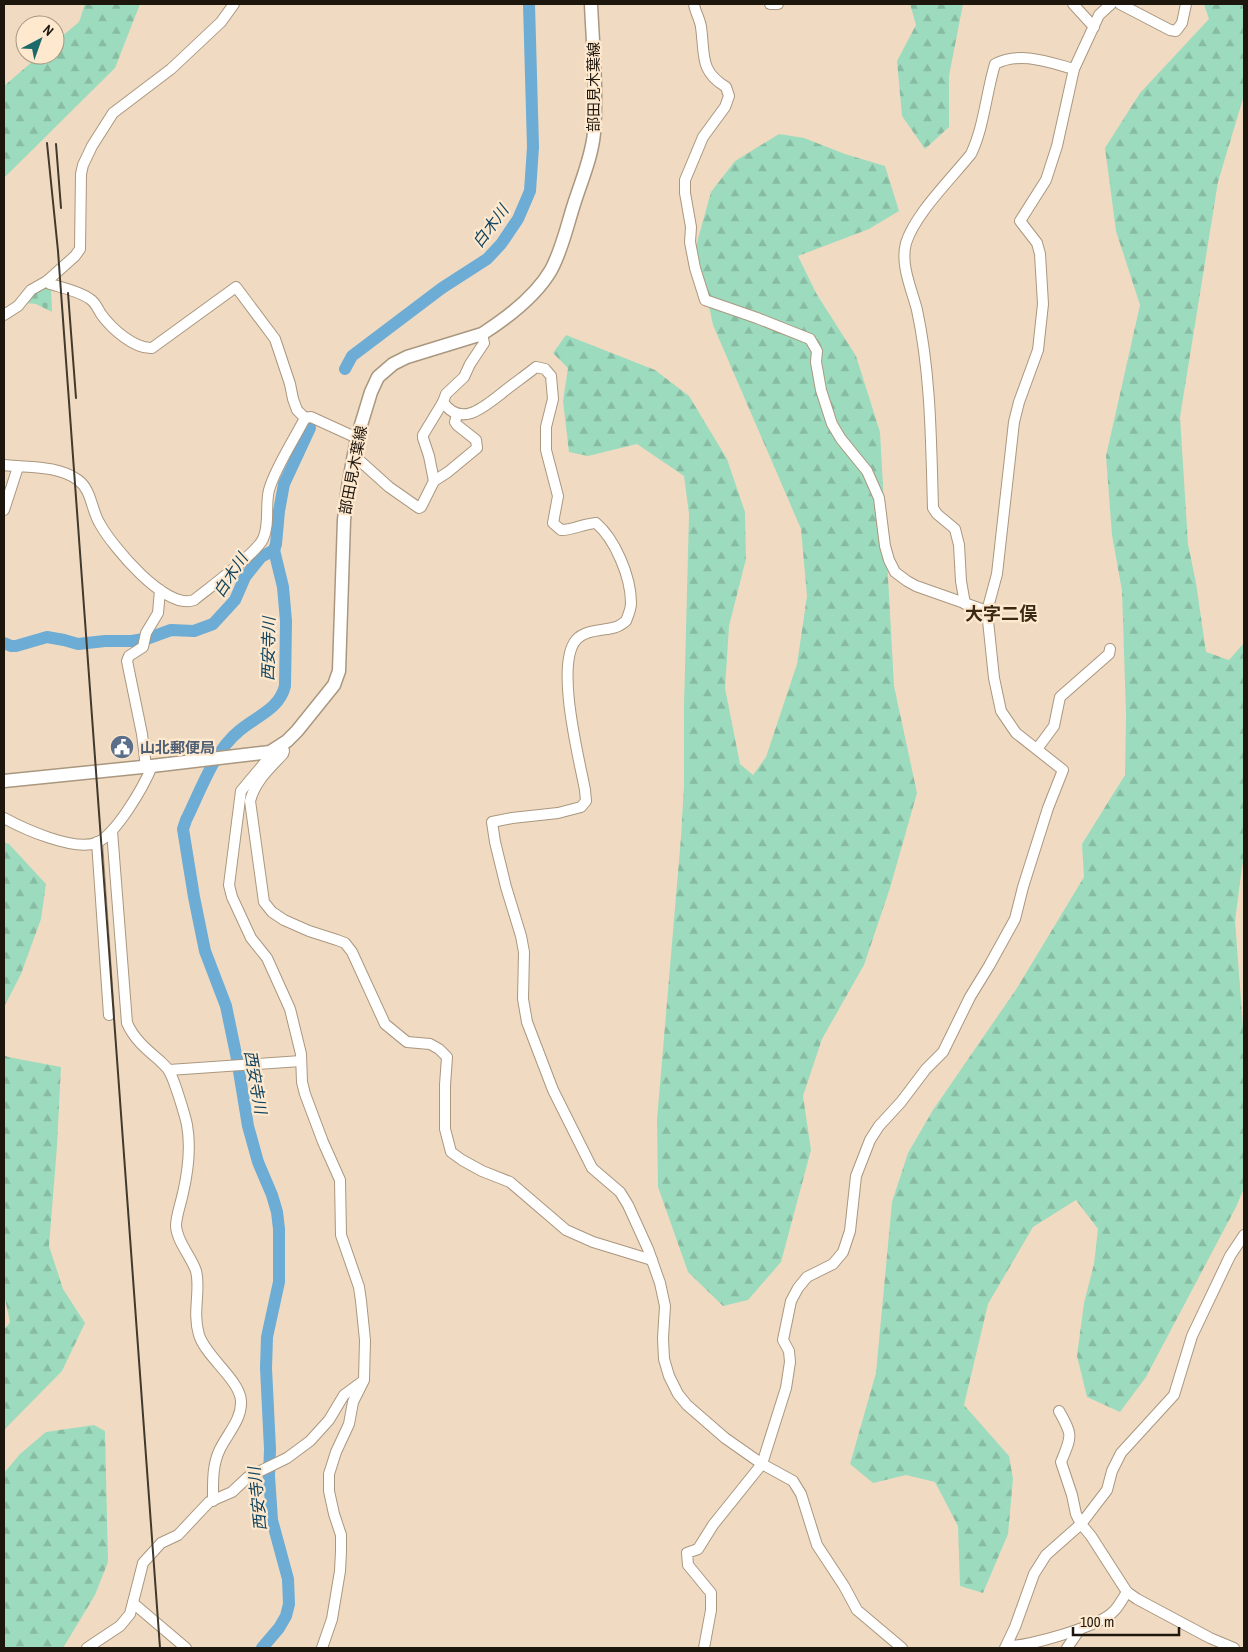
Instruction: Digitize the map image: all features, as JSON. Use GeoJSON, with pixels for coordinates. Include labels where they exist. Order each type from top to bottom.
{"type":"FeatureCollection","features":[{"type":"Feature","properties":{"kind":"main road","name":"部田見木葉線"},"geometry":{"type":"LineString","coordinates":[[4,781],[270,752],[297,731],[334,686],[338,671],[344,520],[348,487],[358,438],[371,392],[378,377],[393,364],[407,357],[482,334],[521,304],[551,270],[588,163],[594,135],[596,104],[591,4]]}},
{"type":"Feature","properties":{"kind":"street"},"geometry":{"type":"LineString","coordinates":[[4,315],[18,306],[31,290],[46,281],[80,249],[81,174],[86,159],[103,127],[113,113],[171,69],[221,22],[234,4]]}},
{"type":"Feature","properties":{"kind":"street"},"geometry":{"type":"LineString","coordinates":[[694,4],[701,24],[708,72],[717,81],[726,86],[729,96],[725,107],[703,137],[685,180],[685,193],[691,227],[690,242],[695,268],[706,300],[810,339],[817,351],[816,362],[821,390],[832,424],[841,439],[867,470],[879,498],[885,546],[895,572],[916,586],[987,611]]}},
{"type":"Feature","properties":{"kind":"street"},"geometry":{"type":"LineString","coordinates":[[770,4],[778,4]]}},
{"type":"Feature","properties":{"kind":"street"},"geometry":{"type":"LineString","coordinates":[[1073,4],[1094,27]]}},
{"type":"Feature","properties":{"kind":"street"},"geometry":{"type":"LineString","coordinates":[[704,1648],[711,1610],[711,1594],[688,1565],[687,1553],[698,1549],[713,1525],[762,1464],[786,1388],[790,1362],[789,1351],[783,1340],[791,1302],[798,1288],[807,1277],[833,1264],[843,1252],[850,1231],[856,1176],[870,1140],[879,1126],[926,1069],[943,1052],[970,997],[1015,919],[1045,817],[1063,770],[1016,733],[1001,711],[994,678],[987,611],[997,574],[1014,422],[1019,402],[1038,350],[1043,304],[1039,248],[1020,221],[1046,180],[1052,166],[1074,69],[1099,16],[1111,4]]}},
{"type":"Feature","properties":{"kind":"street"},"geometry":{"type":"LineString","coordinates":[[1120,4],[1170,30],[1176,31],[1182,24],[1186,4]]}},
{"type":"Feature","properties":{"kind":"street"},"geometry":{"type":"LineString","coordinates":[[965,604],[961,581],[959,545],[954,529],[933,508],[928,376],[917,311],[905,262],[906,246],[911,229],[971,154],[978,141],[995,64],[1003,60],[1034,58],[1074,69]]}},
{"type":"Feature","properties":{"kind":"street"},"geometry":{"type":"LineString","coordinates":[[46,281],[92,300],[101,314],[117,332],[139,346],[146,348],[152,348],[236,287],[275,339],[297,410],[305,418]]}},
{"type":"Feature","properties":{"kind":"street"},"geometry":{"type":"LineString","coordinates":[[434,481],[423,435],[446,394],[464,377],[484,343],[482,334]]}},
{"type":"Feature","properties":{"kind":"street"},"geometry":{"type":"LineString","coordinates":[[443,402],[448,409],[457,414],[478,411],[536,367],[545,369],[551,376],[553,389],[551,411],[546,427],[546,450],[558,496],[553,523],[561,530],[571,530],[588,523],[596,523],[609,540],[626,572],[631,604],[626,622],[617,627],[595,630],[580,637],[570,651],[568,668],[571,722],[586,790],[586,801],[581,807],[558,813],[492,822],[506,887],[524,952],[523,999],[527,1022],[553,1090],[592,1168],[620,1192],[628,1205],[652,1260],[665,1306],[664,1359],[669,1376],[678,1394],[686,1405],[725,1438],[762,1464],[793,1481],[801,1494],[817,1545],[844,1586],[857,1610],[902,1648]]}},
{"type":"Feature","properties":{"kind":"street"},"geometry":{"type":"LineString","coordinates":[[353,460],[359,460],[389,487],[419,508],[434,481],[477,448],[476,440],[455,422],[457,414]]}},
{"type":"Feature","properties":{"kind":"street"},"geometry":{"type":"LineString","coordinates":[[305,418],[311,417],[358,438]]}},
{"type":"Feature","properties":{"kind":"street"},"geometry":{"type":"LineString","coordinates":[[4,465],[57,470],[79,481],[86,488],[98,522],[110,541],[143,576],[160,590],[189,602],[252,553],[262,541],[265,533],[269,490],[305,418]]}},
{"type":"Feature","properties":{"kind":"street"},"geometry":{"type":"LineString","coordinates":[[4,510],[18,467]]}},
{"type":"Feature","properties":{"kind":"street"},"geometry":{"type":"LineString","coordinates":[[4,818],[21,828],[42,836],[74,844],[97,842],[112,832],[146,781],[149,766],[127,660],[129,656],[143,647],[145,638],[158,613],[160,590]]}},
{"type":"Feature","properties":{"kind":"street"},"geometry":{"type":"LineString","coordinates":[[1037,749],[1054,726],[1060,697],[1109,654],[1110,649]]}},
{"type":"Feature","properties":{"kind":"street"},"geometry":{"type":"LineString","coordinates":[[282,744],[283,754],[259,781],[253,790],[250,800],[264,902],[272,912],[284,920],[345,943],[352,952],[384,1024],[407,1042],[430,1044],[447,1057],[445,1129],[451,1152],[475,1167],[510,1182],[566,1230],[593,1242],[652,1260]]}},
{"type":"Feature","properties":{"kind":"street"},"geometry":{"type":"LineString","coordinates":[[270,752],[267,760],[241,791],[229,885],[232,898],[251,938],[267,958],[290,1009],[301,1060],[305,1094],[340,1180],[341,1235],[359,1287],[365,1340],[364,1380],[353,1402],[349,1424],[336,1452],[329,1474],[329,1491],[341,1535],[341,1551],[340,1571],[332,1619],[322,1648]]}},
{"type":"Feature","properties":{"kind":"street"},"geometry":{"type":"LineString","coordinates":[[112,832],[127,1023],[136,1039],[169,1070],[187,1124],[188,1172],[176,1227],[183,1245],[191,1257],[196,1272],[195,1312],[200,1337],[214,1360],[239,1391],[241,1399],[241,1412],[220,1449],[215,1465],[213,1501]]}},
{"type":"Feature","properties":{"kind":"street"},"geometry":{"type":"LineString","coordinates":[[97,842],[109,1016]]}},
{"type":"Feature","properties":{"kind":"street"},"geometry":{"type":"LineString","coordinates":[[169,1070],[301,1060]]}},
{"type":"Feature","properties":{"kind":"street"},"geometry":{"type":"LineString","coordinates":[[1127,1592],[1113,1613],[1080,1629],[1034,1643],[1006,1647],[1034,1574],[1046,1555],[1081,1524],[1107,1490],[1112,1471],[1120,1453],[1174,1395],[1192,1336],[1230,1256],[1244,1235]]}},
{"type":"Feature","properties":{"kind":"street"},"geometry":{"type":"LineString","coordinates":[[87,1648],[120,1626],[130,1614],[143,1563],[161,1543],[178,1535],[209,1502],[232,1492],[248,1477],[287,1458],[310,1442],[329,1420],[344,1395],[364,1380]]}},
{"type":"Feature","properties":{"kind":"street"},"geometry":{"type":"LineString","coordinates":[[1058,1411],[1070,1431],[1068,1444],[1061,1462],[1076,1514],[1127,1592],[1210,1638],[1234,1648]]}},
{"type":"Feature","properties":{"kind":"street"},"geometry":{"type":"LineString","coordinates":[[133,1603],[186,1648]]}},
{"type":"Feature","properties":{"kind":"street"},"geometry":{"type":"LineString","coordinates":[[1067,1648],[1080,1629]]}},
{"type":"Feature","properties":{"kind":"green space"},"geometry":{"type":"Polygon","coordinates":[[[85,4],[140,4],[115,68],[4,178],[4,86],[28,65],[65,65],[65,34],[79,22],[85,4]]]}},
{"type":"Feature","properties":{"kind":"green space"},"geometry":{"type":"Polygon","coordinates":[[[910,4],[963,4],[949,76],[949,127],[925,149],[902,116],[897,61],[916,25],[910,4]]]}},
{"type":"Feature","properties":{"kind":"green space"},"geometry":{"type":"Polygon","coordinates":[[[1204,4],[1244,4],[1244,95],[1218,182],[1180,417],[1188,544],[1206,652],[1229,660],[1244,643],[1244,859],[1235,921],[1244,1040],[1244,1188],[1236,1207],[1146,1377],[1120,1412],[1087,1397],[1077,1356],[1084,1303],[1094,1264],[1098,1229],[1076,1200],[1033,1227],[988,1304],[964,1405],[1009,1456],[1013,1479],[1008,1534],[983,1593],[960,1586],[958,1526],[935,1482],[906,1475],[873,1483],[850,1464],[876,1373],[892,1202],[908,1153],[933,1110],[1017,988],[1084,877],[1082,844],[1125,775],[1126,714],[1122,591],[1112,535],[1106,456],[1140,305],[1116,231],[1105,148],[1140,93],[1209,19],[1204,4]]]}},
{"type":"Feature","properties":{"kind":"green space"},"geometry":{"type":"Polygon","coordinates":[[[779,134],[804,138],[845,154],[885,166],[899,211],[869,229],[798,256],[816,293],[856,356],[880,432],[894,686],[917,793],[890,888],[864,965],[822,1039],[803,1096],[811,1150],[781,1262],[748,1300],[723,1306],[688,1272],[658,1187],[657,1120],[684,785],[689,514],[684,476],[637,444],[588,456],[569,452],[563,401],[568,368],[553,353],[566,335],[655,370],[689,396],[727,459],[745,512],[746,559],[729,626],[725,688],[740,764],[753,775],[766,757],[797,664],[807,596],[801,529],[713,325],[696,246],[711,192],[735,161],[779,134]]]}},
{"type":"Feature","properties":{"kind":"green space"},"geometry":{"type":"Polygon","coordinates":[[[41,285],[51,288],[52,312],[36,304],[25,303],[41,285]]]}},
{"type":"Feature","properties":{"kind":"green space"},"geometry":{"type":"Polygon","coordinates":[[[4,842],[9,844],[46,884],[41,919],[21,974],[4,1007],[4,842]]]}},
{"type":"Feature","properties":{"kind":"green space"},"geometry":{"type":"Polygon","coordinates":[[[4,1055],[61,1067],[49,1246],[63,1289],[85,1323],[62,1371],[4,1430],[4,1330],[10,1322],[4,1295],[4,1055]]]}},
{"type":"Feature","properties":{"kind":"green space"},"geometry":{"type":"Polygon","coordinates":[[[94,1425],[105,1431],[108,1562],[95,1595],[63,1648],[4,1648],[4,1473],[20,1454],[46,1432],[94,1425]]]}},
{"type":"Feature","properties":{"kind":"waterway","name":"白木川"},"geometry":{"type":"LineString","coordinates":[[345,369],[352,356],[442,288],[487,259],[501,244],[518,219],[530,191],[533,147],[529,4]]}},
{"type":"Feature","properties":{"kind":"waterway","name":"白木川"},"geometry":{"type":"LineString","coordinates":[[4,643],[16,646],[47,637],[78,644],[132,641],[149,638],[171,630],[194,631],[213,624],[235,600],[245,577],[261,557],[274,550],[284,484],[310,428]]}},
{"type":"Feature","properties":{"kind":"waterway","name":"西安寺川"},"geometry":{"type":"LineString","coordinates":[[262,1648],[279,1628],[286,1616],[289,1604],[288,1579],[272,1520],[266,1368],[267,1337],[279,1282],[279,1229],[272,1195],[258,1162],[248,1126],[226,1006],[205,951],[183,829],[208,772],[222,749],[239,731],[272,707],[278,701],[285,686],[286,621],[283,587],[274,550]]}},
{"type":"Feature","properties":{"kind":"railway"},"geometry":{"type":"LineString","coordinates":[[47,143],[58,251],[160,1648]]}},
{"type":"Feature","properties":{"kind":"railway"},"geometry":{"type":"LineString","coordinates":[[56,144],[61,208]]}},
{"type":"Feature","properties":{"kind":"railway"},"geometry":{"type":"LineString","coordinates":[[68,293],[76,398]]}},
{"type":"Feature","properties":{"kind":"place","name":"山北郵便局"},"geometry":{"type":"Point","coordinates":[122,747]}},
{"type":"Feature","properties":{"kind":"district","name":"大字二俣"},"geometry":{"type":"Point","coordinates":[1001,613]}}]}
